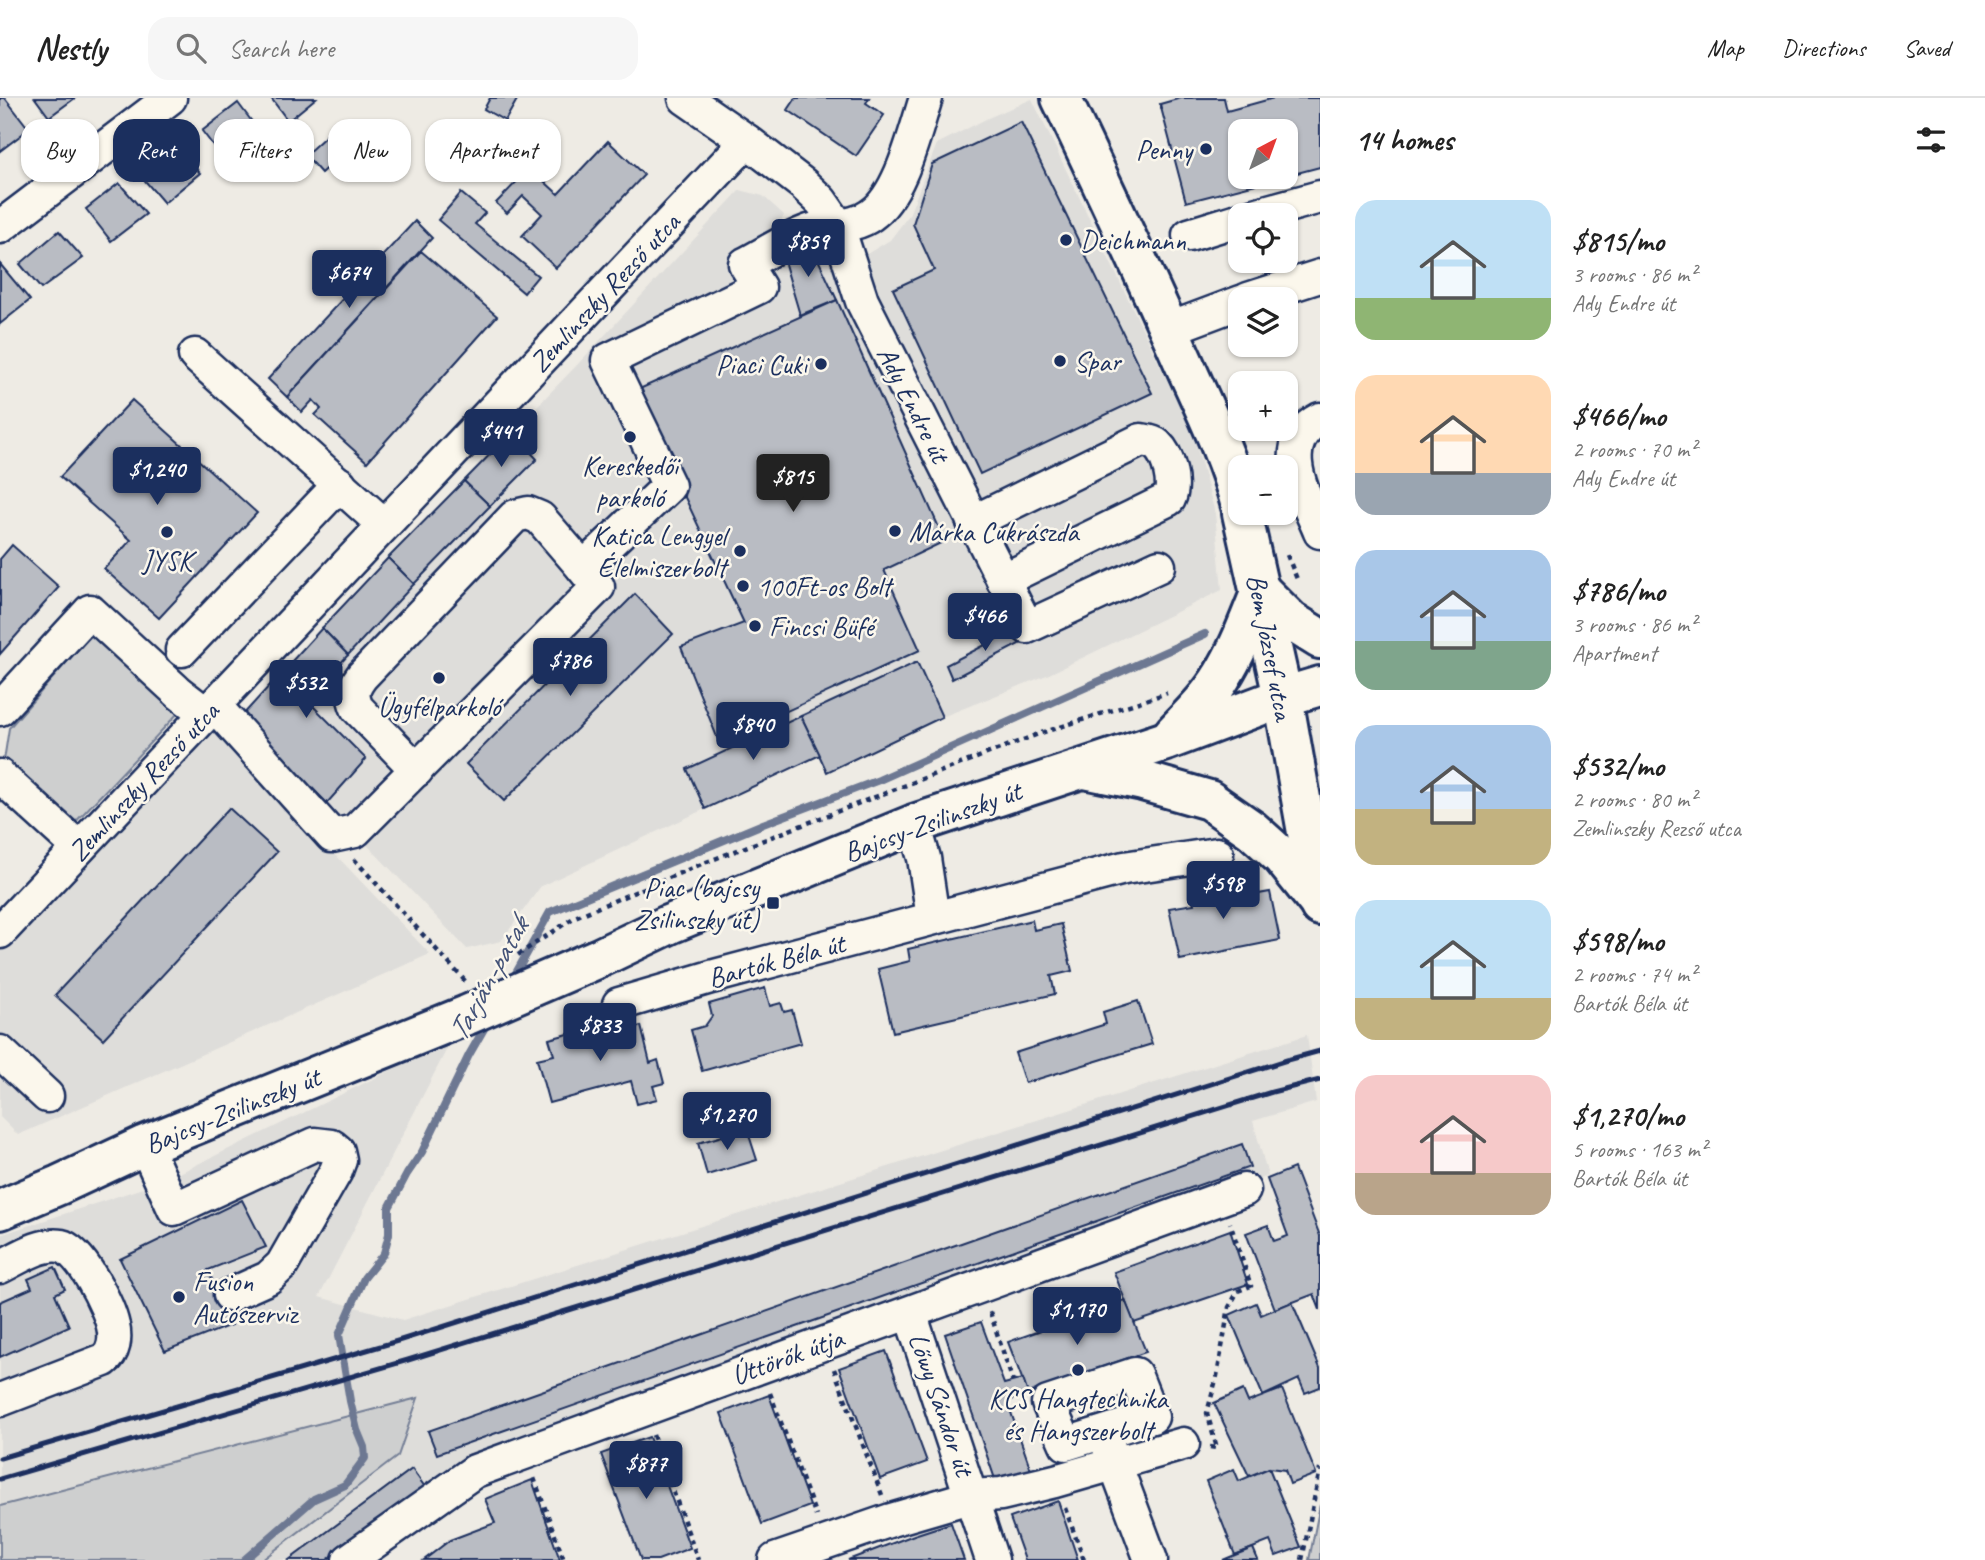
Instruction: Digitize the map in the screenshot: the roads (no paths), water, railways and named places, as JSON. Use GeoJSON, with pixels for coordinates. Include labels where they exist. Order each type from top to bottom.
{"type":"FeatureCollection","features":[{"type":"Feature","properties":{"kind":"main road"},"geometry":{"type":"LineString","coordinates":[[1061,98],[1169,329],[1228,468]]}},
{"type":"Feature","properties":{"kind":"main road","name":"Bem József utca"},"geometry":{"type":"LineString","coordinates":[[1245,525],[1283,697],[1320,905]]}},
{"type":"Feature","properties":{"kind":"main road"},"geometry":{"type":"LineString","coordinates":[[1166,741],[1203,703],[1222,676],[1239,646],[1261,590],[1291,621],[1320,639]]}},
{"type":"Feature","properties":{"kind":"main road","name":"Bajcsy-Zsilinszky út"},"geometry":{"type":"LineString","coordinates":[[0,1209],[59,1185],[466,999],[553,977],[670,924],[914,824],[1166,741],[1320,686]]}},
{"type":"Feature","properties":{"kind":"main road"},"geometry":{"type":"LineString","coordinates":[[1082,769],[1143,781],[1209,800],[1252,830],[1272,848],[1320,905]]}},
{"type":"Feature","properties":{"kind":"main road"},"geometry":{"type":"LineString","coordinates":[[1308,841],[1320,782]]}},
{"type":"Feature","properties":{"kind":"street"},"geometry":{"type":"LineString","coordinates":[[0,227],[170,98]]}},
{"type":"Feature","properties":{"kind":"street","name":"Ady Endre út"},"geometry":{"type":"LineString","coordinates":[[684,98],[747,141],[812,192],[837,224],[862,301],[1027,627],[1159,566]]}},
{"type":"Feature","properties":{"kind":"street"},"geometry":{"type":"LineString","coordinates":[[583,568],[669,486],[608,360],[760,286],[746,264],[808,232],[837,224],[855,223],[872,215],[884,203],[899,176],[926,98]]}},
{"type":"Feature","properties":{"kind":"street","name":"Zemlinszky Rezső utca"},"geometry":{"type":"LineString","coordinates":[[0,932],[747,141]]}},
{"type":"Feature","properties":{"kind":"street"},"geometry":{"type":"LineString","coordinates":[[1298,203],[1320,197]]}},
{"type":"Feature","properties":{"kind":"street"},"geometry":{"type":"LineString","coordinates":[[1189,235],[1228,223]]}},
{"type":"Feature","properties":{"kind":"street"},"geometry":{"type":"LineString","coordinates":[[1286,287],[1320,276]]}},
{"type":"Feature","properties":{"kind":"street"},"geometry":{"type":"LineString","coordinates":[[1169,329],[1228,307]]}},
{"type":"Feature","properties":{"kind":"street"},"geometry":{"type":"LineString","coordinates":[[195,355],[384,525]]}},
{"type":"Feature","properties":{"kind":"street"},"geometry":{"type":"LineString","coordinates":[[1320,419],[1310,424],[1297,442],[1295,468],[1320,532]]}},
{"type":"Feature","properties":{"kind":"street"},"geometry":{"type":"LineString","coordinates":[[973,522],[1141,440],[1152,442],[1161,450],[1173,484],[1168,499],[1003,580]]}},
{"type":"Feature","properties":{"kind":"street"},"geometry":{"type":"LineString","coordinates":[[183,650],[340,484]]}},
{"type":"Feature","properties":{"kind":"street"},"geometry":{"type":"LineString","coordinates":[[0,709],[90,611],[180,693],[210,709],[332,835],[355,831],[417,770],[598,587],[540,518],[528,513],[515,516],[353,688],[352,696],[357,708],[417,770]]}},
{"type":"Feature","properties":{"kind":"street"},"geometry":{"type":"LineString","coordinates":[[0,776],[79,848]]}},
{"type":"Feature","properties":{"kind":"street"},"geometry":{"type":"LineString","coordinates":[[914,824],[924,859],[933,918]]}},
{"type":"Feature","properties":{"kind":"street","name":"Bartók Béla út"},"geometry":{"type":"LineString","coordinates":[[619,1004],[711,977],[1124,868],[1217,854]]}},
{"type":"Feature","properties":{"kind":"street"},"geometry":{"type":"LineString","coordinates":[[0,1052],[47,1097]]}},
{"type":"Feature","properties":{"kind":"street"},"geometry":{"type":"LineString","coordinates":[[145,1145],[174,1209],[315,1144],[332,1146],[338,1151],[340,1160],[336,1171],[282,1265],[268,1278],[230,1295]]}},
{"type":"Feature","properties":{"kind":"street","name":"Úttörők útja"},"geometry":{"type":"LineString","coordinates":[[349,1560],[475,1471],[1233,1195]]}},
{"type":"Feature","properties":{"kind":"street"},"geometry":{"type":"LineString","coordinates":[[0,1267],[40,1248],[61,1246],[72,1251],[86,1266],[113,1325],[114,1342],[110,1355],[104,1360],[0,1400]]}},
{"type":"Feature","properties":{"kind":"street","name":"Lőwy Sándor út"},"geometry":{"type":"LineString","coordinates":[[911,1313],[992,1560]]}},
{"type":"Feature","properties":{"kind":"street"},"geometry":{"type":"LineString","coordinates":[[1103,1434],[1151,1560]]}},
{"type":"Feature","properties":{"kind":"street"},"geometry":{"type":"LineString","coordinates":[[973,1496],[1001,1494],[1055,1481],[1183,1444]]}},
{"type":"Feature","properties":{"kind":"street","name":"Lőwy Sándor út"},"geometry":{"type":"LineString","coordinates":[[775,1560],[891,1520],[973,1496]]}},
{"type":"Feature","properties":{"kind":"waterway","name":"Tarján-patak"},"geometry":{"type":"LineString","coordinates":[[511,982],[550,912],[763,824],[879,780],[1205,634]]}},
{"type":"Feature","properties":{"kind":"waterway","name":"Tarján-patak"},"geometry":{"type":"LineString","coordinates":[[244,1560],[314,1499],[345,1485],[365,1458],[350,1401],[339,1335],[364,1278],[384,1253],[389,1234],[389,1208],[422,1152],[489,1020]]}},
{"type":"Feature","properties":{"kind":"railway"},"geometry":{"type":"LineString","coordinates":[[0,1458],[401,1340],[1320,1051]]}},
{"type":"Feature","properties":{"kind":"railway"},"geometry":{"type":"LineString","coordinates":[[0,1479],[408,1360],[1272,1092],[1320,1080]]}},
{"type":"Feature","properties":{"kind":"place","name":"Penny"},"geometry":{"type":"Point","coordinates":[1206,149]}},
{"type":"Feature","properties":{"kind":"place","name":"Deichmann"},"geometry":{"type":"Point","coordinates":[1066,240]}},
{"type":"Feature","properties":{"kind":"place","name":"Spar"},"geometry":{"type":"Point","coordinates":[1060,361]}},
{"type":"Feature","properties":{"kind":"place","name":"Piaci Cuki"},"geometry":{"type":"Point","coordinates":[821,364]}},
{"type":"Feature","properties":{"kind":"place","name":"Kereskedői parkoló"},"geometry":{"type":"Point","coordinates":[630,437]}},
{"type":"Feature","properties":{"kind":"place","name":"Márka Cukrászda"},"geometry":{"type":"Point","coordinates":[895,531]}},
{"type":"Feature","properties":{"kind":"place","name":"JYSK"},"geometry":{"type":"Point","coordinates":[167,532]}},
{"type":"Feature","properties":{"kind":"place","name":"Katica Lengyel Élelmiszerbolt"},"geometry":{"type":"Point","coordinates":[740,551]}},
{"type":"Feature","properties":{"kind":"place","name":"100Ft-os Bolt"},"geometry":{"type":"Point","coordinates":[743,586]}},
{"type":"Feature","properties":{"kind":"place","name":"Fincsi Büfé"},"geometry":{"type":"Point","coordinates":[755,626]}},
{"type":"Feature","properties":{"kind":"place","name":"Ügyfélparkoló"},"geometry":{"type":"Point","coordinates":[439,678]}},
{"type":"Feature","properties":{"kind":"place","name":"Piac (bajcsy Zsilinszky út)"},"geometry":{"type":"Point","coordinates":[773,903]}},
{"type":"Feature","properties":{"kind":"place","name":"Fusion Autószerviz"},"geometry":{"type":"Point","coordinates":[179,1297]}},
{"type":"Feature","properties":{"kind":"place","name":"KCS Hangtechnika és Hangszerbolt"},"geometry":{"type":"Point","coordinates":[1078,1370]}}]}
